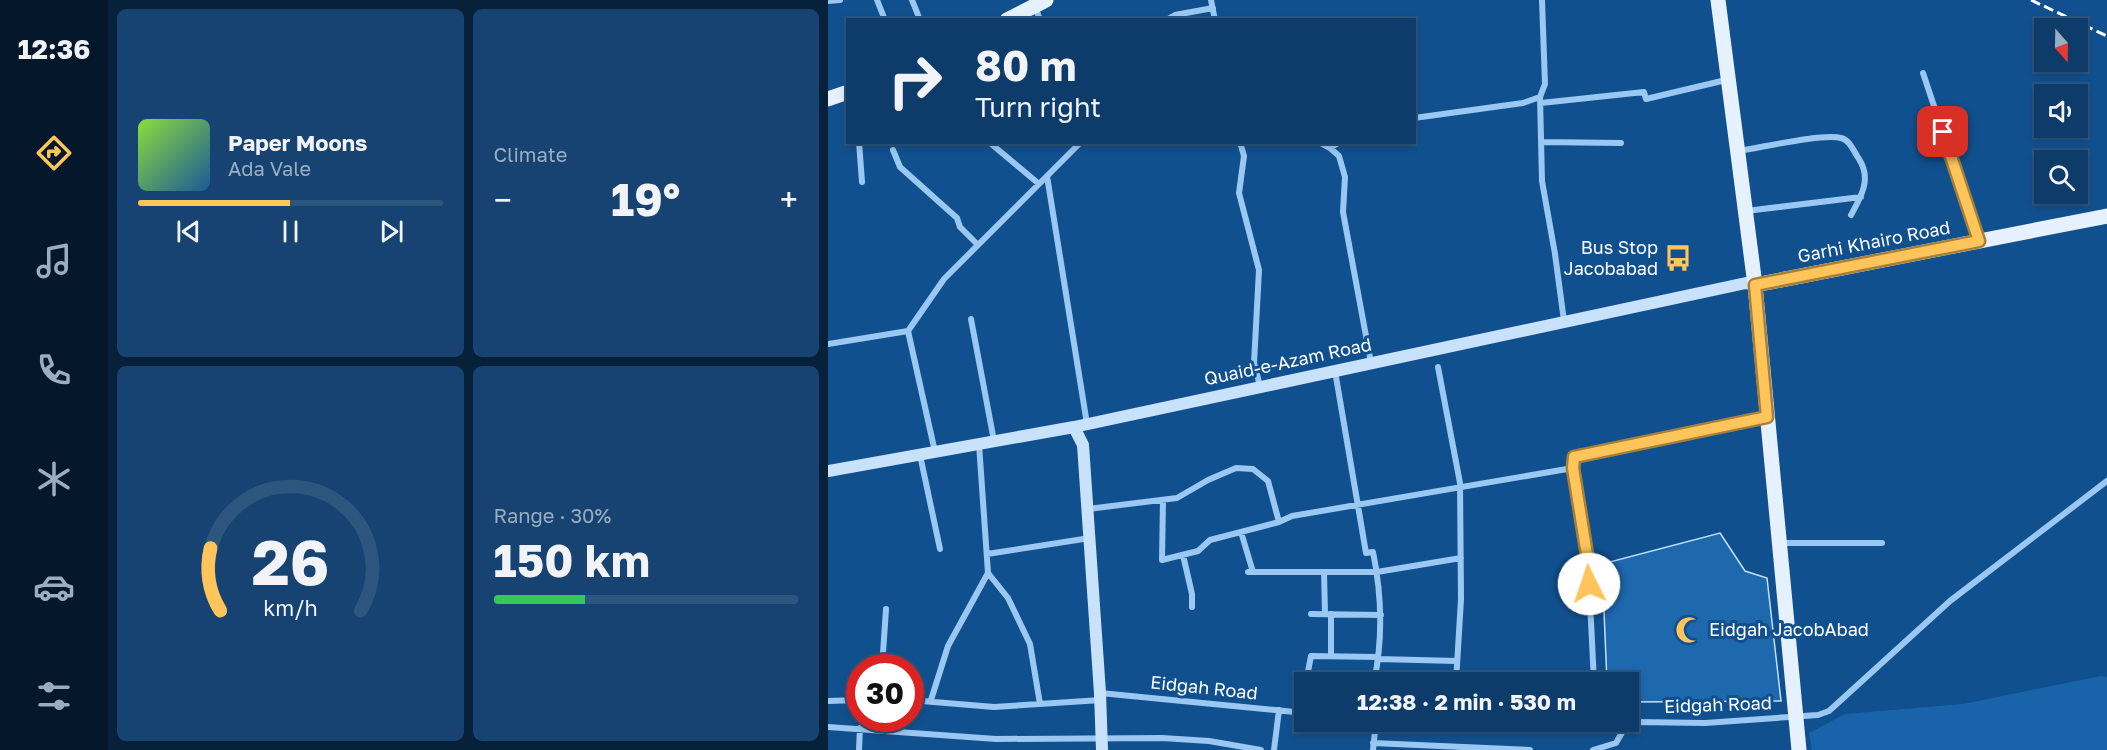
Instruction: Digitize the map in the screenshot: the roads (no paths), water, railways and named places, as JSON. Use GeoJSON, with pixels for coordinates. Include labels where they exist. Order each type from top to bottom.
{"type":"FeatureCollection","features":[{"type":"Feature","properties":{"kind":"main road"},"geometry":{"type":"LineString","coordinates":[[1718,0],[1755,285],[1799,750]]}},
{"type":"Feature","properties":{"kind":"main road"},"geometry":{"type":"LineString","coordinates":[[1011,18],[1038,6]]}},
{"type":"Feature","properties":{"kind":"main road"},"geometry":{"type":"LineString","coordinates":[[828,99],[846,93]]}},
{"type":"Feature","properties":{"kind":"main road","name":"Garhi Khairo Road"},"geometry":{"type":"LineString","coordinates":[[1755,285],[2107,216]]}},
{"type":"Feature","properties":{"kind":"street"},"geometry":{"type":"LineString","coordinates":[[828,1],[840,0]]}},
{"type":"Feature","properties":{"kind":"street"},"geometry":{"type":"LineString","coordinates":[[877,0],[884,18]]}},
{"type":"Feature","properties":{"kind":"street"},"geometry":{"type":"LineString","coordinates":[[912,0],[919,18]]}},
{"type":"Feature","properties":{"kind":"street"},"geometry":{"type":"LineString","coordinates":[[1211,0],[1215,18]]}},
{"type":"Feature","properties":{"kind":"street"},"geometry":{"type":"LineString","coordinates":[[1542,0],[1545,84],[1540,100],[1542,181],[1556,254],[1564,321]]}},
{"type":"Feature","properties":{"kind":"street"},"geometry":{"type":"LineString","coordinates":[[1170,18],[1213,8]]}},
{"type":"Feature","properties":{"kind":"street"},"geometry":{"type":"LineString","coordinates":[[1923,73],[1979,241]]}},
{"type":"Feature","properties":{"kind":"street"},"geometry":{"type":"LineString","coordinates":[[1416,118],[1540,100],[1644,92],[1646,99],[1729,80]]}},
{"type":"Feature","properties":{"kind":"street"},"geometry":{"type":"LineString","coordinates":[[1738,151],[1826,137],[1842,138],[1850,144],[1862,164],[1864,190],[1851,215]]}},
{"type":"Feature","properties":{"kind":"street"},"geometry":{"type":"LineString","coordinates":[[1541,142],[1621,143]]}},
{"type":"Feature","properties":{"kind":"street"},"geometry":{"type":"LineString","coordinates":[[859,144],[862,182]]}},
{"type":"Feature","properties":{"kind":"street"},"geometry":{"type":"LineString","coordinates":[[990,144],[1039,184]]}},
{"type":"Feature","properties":{"kind":"street"},"geometry":{"type":"LineString","coordinates":[[828,344],[908,331],[944,279],[1079,144]]}},
{"type":"Feature","properties":{"kind":"street"},"geometry":{"type":"LineString","coordinates":[[1241,144],[1244,156],[1239,193],[1259,270],[1254,363],[1260,386]]}},
{"type":"Feature","properties":{"kind":"street"},"geometry":{"type":"LineString","coordinates":[[1323,144],[1339,156],[1345,177],[1343,212],[1371,363]]}},
{"type":"Feature","properties":{"kind":"street"},"geometry":{"type":"LineString","coordinates":[[1330,148],[1337,144]]}},
{"type":"Feature","properties":{"kind":"street"},"geometry":{"type":"LineString","coordinates":[[894,150],[900,167],[957,218],[960,227],[978,245]]}},
{"type":"Feature","properties":{"kind":"street"},"geometry":{"type":"LineString","coordinates":[[1047,176],[1087,424]]}},
{"type":"Feature","properties":{"kind":"street"},"geometry":{"type":"LineString","coordinates":[[1745,211],[1861,198]]}},
{"type":"Feature","properties":{"kind":"street","name":"Quaid-e-Azam Road"},"geometry":{"type":"LineString","coordinates":[[828,471],[1074,427],[1746,283],[1755,285]]}},
{"type":"Feature","properties":{"kind":"street"},"geometry":{"type":"LineString","coordinates":[[971,319],[994,441]]}},
{"type":"Feature","properties":{"kind":"street"},"geometry":{"type":"LineString","coordinates":[[908,331],[935,452]]}},
{"type":"Feature","properties":{"kind":"street"},"geometry":{"type":"LineString","coordinates":[[1438,368],[1461,488],[1456,672]]}},
{"type":"Feature","properties":{"kind":"street"},"geometry":{"type":"LineString","coordinates":[[1335,370],[1366,553],[1373,552],[1377,572],[1381,615],[1376,672]]}},
{"type":"Feature","properties":{"kind":"street"},"geometry":{"type":"LineString","coordinates":[[1594,672],[1588,561],[1573,468],[1574,457],[1767,417]]}},
{"type":"Feature","properties":{"kind":"street"},"geometry":{"type":"LineString","coordinates":[[1074,427],[1083,446],[1101,697],[1101,744]]}},
{"type":"Feature","properties":{"kind":"street"},"geometry":{"type":"LineString","coordinates":[[931,700],[948,646],[988,573],[979,444]]}},
{"type":"Feature","properties":{"kind":"street"},"geometry":{"type":"LineString","coordinates":[[920,454],[939,549]]}},
{"type":"Feature","properties":{"kind":"street"},"geometry":{"type":"LineString","coordinates":[[1088,509],[1177,498],[1208,480],[1236,468],[1253,469],[1268,481],[1279,522]]}},
{"type":"Feature","properties":{"kind":"street"},"geometry":{"type":"LineString","coordinates":[[1163,500],[1162,560],[1198,551],[1210,540],[1279,522],[1292,516],[1573,468]]}},
{"type":"Feature","properties":{"kind":"street","name":"Eidgah Road"},"geometry":{"type":"LineString","coordinates":[[1639,722],[1705,723],[1818,715],[1829,711],[1950,601],[2107,481]]}},
{"type":"Feature","properties":{"kind":"street"},"geometry":{"type":"LineString","coordinates":[[1241,532],[1250,572],[1377,572],[1461,558]]}},
{"type":"Feature","properties":{"kind":"street"},"geometry":{"type":"LineString","coordinates":[[987,554],[1090,538]]}},
{"type":"Feature","properties":{"kind":"street"},"geometry":{"type":"LineString","coordinates":[[1780,543],[1882,543]]}},
{"type":"Feature","properties":{"kind":"street"},"geometry":{"type":"LineString","coordinates":[[1183,555],[1192,594],[1192,607]]}},
{"type":"Feature","properties":{"kind":"street"},"geometry":{"type":"LineString","coordinates":[[1324,572],[1331,656]]}},
{"type":"Feature","properties":{"kind":"street"},"geometry":{"type":"LineString","coordinates":[[988,573],[1008,598],[1030,644],[1040,704]]}},
{"type":"Feature","properties":{"kind":"street"},"geometry":{"type":"LineString","coordinates":[[883,654],[886,609]]}},
{"type":"Feature","properties":{"kind":"street"},"geometry":{"type":"LineString","coordinates":[[1311,614],[1381,615]]}},
{"type":"Feature","properties":{"kind":"street"},"geometry":{"type":"LineString","coordinates":[[1308,672],[1311,656],[1457,661]]}},
{"type":"Feature","properties":{"kind":"street","name":"Eidgah Road"},"geometry":{"type":"LineString","coordinates":[[924,700],[994,706],[1040,704],[1101,697],[1294,711]]}},
{"type":"Feature","properties":{"kind":"street"},"geometry":{"type":"LineString","coordinates":[[828,700],[846,700]]}},
{"type":"Feature","properties":{"kind":"street"},"geometry":{"type":"LineString","coordinates":[[1274,750],[1279,710]]}},
{"type":"Feature","properties":{"kind":"street"},"geometry":{"type":"LineString","coordinates":[[828,727],[846,728]]}},
{"type":"Feature","properties":{"kind":"street"},"geometry":{"type":"LineString","coordinates":[[860,732],[860,750]]}},
{"type":"Feature","properties":{"kind":"street"},"geometry":{"type":"LineString","coordinates":[[905,732],[996,740],[1101,744],[1161,738],[1261,750]]}},
{"type":"Feature","properties":{"kind":"street"},"geometry":{"type":"LineString","coordinates":[[1593,750],[1616,743],[1622,732]]}},
{"type":"Feature","properties":{"kind":"street"},"geometry":{"type":"LineString","coordinates":[[1373,746],[1530,750]]}},
{"type":"Feature","properties":{"kind":"railway"},"geometry":{"type":"LineString","coordinates":[[2031,0],[2107,36]]}},
{"type":"Feature","properties":{"kind":"place","name":"Bus Stop Jacobabad"},"geometry":{"type":"Point","coordinates":[1678,258]}},
{"type":"Feature","properties":{"kind":"place","name":"Eidgah JacobAbad"},"geometry":{"type":"Point","coordinates":[1689,630]}}]}
